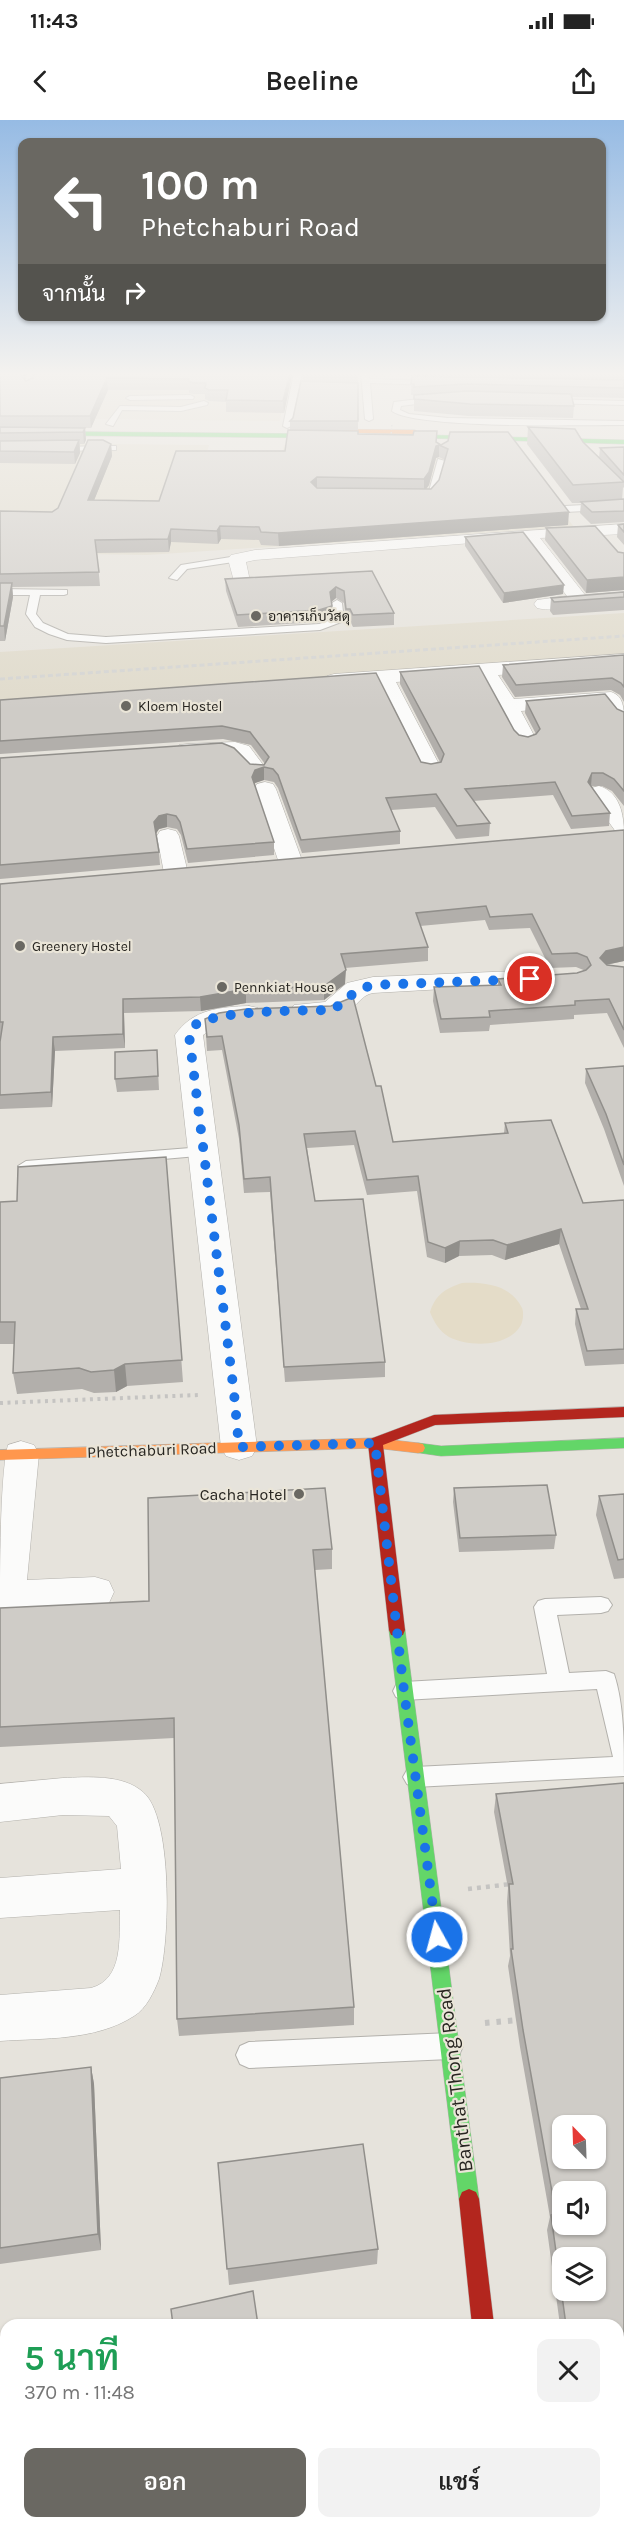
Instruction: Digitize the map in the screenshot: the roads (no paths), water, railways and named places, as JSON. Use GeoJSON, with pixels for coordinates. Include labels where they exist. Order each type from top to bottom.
{"type":"FeatureCollection","features":[{"type":"Feature","properties":{"kind":"main road","name":"Phetchaburi Road"},"geometry":{"type":"LineString","coordinates":[[375,1443],[434,1420],[624,1412]]}},
{"type":"Feature","properties":{"kind":"main road","name":"Phetchaburi Road"},"geometry":{"type":"LineString","coordinates":[[11,1454],[375,1443],[441,1451],[624,1443]]}},
{"type":"Feature","properties":{"kind":"main road","name":"Banthat Thong Road"},"geometry":{"type":"LineString","coordinates":[[375,1443],[404,1691],[450,2036],[482,2319]]}},
{"type":"Feature","properties":{"kind":"street"},"geometry":{"type":"LineString","coordinates":[[561,505],[613,548]]}},
{"type":"Feature","properties":{"kind":"street"},"geometry":{"type":"LineString","coordinates":[[241,581],[237,559],[255,555],[624,529]]}},
{"type":"Feature","properties":{"kind":"street"},"geometry":{"type":"LineString","coordinates":[[528,534],[580,601]]}},
{"type":"Feature","properties":{"kind":"street"},"geometry":{"type":"LineString","coordinates":[[541,552],[562,550]]}},
{"type":"Feature","properties":{"kind":"street"},"geometry":{"type":"LineString","coordinates":[[543,604],[624,597]]}},
{"type":"Feature","properties":{"kind":"street"},"geometry":{"type":"LineString","coordinates":[[311,682],[624,660]]}},
{"type":"Feature","properties":{"kind":"street"},"geometry":{"type":"LineString","coordinates":[[485,669],[526,741]]}},
{"type":"Feature","properties":{"kind":"street"},"geometry":{"type":"LineString","coordinates":[[383,676],[430,768]]}},
{"type":"Feature","properties":{"kind":"street"},"geometry":{"type":"LineString","coordinates":[[508,706],[611,698],[624,717],[600,720]]}},
{"type":"Feature","properties":{"kind":"street"},"geometry":{"type":"LineString","coordinates":[[539,703],[552,723]]}},
{"type":"Feature","properties":{"kind":"street"},"geometry":{"type":"LineString","coordinates":[[164,751],[235,748],[241,751],[261,780],[280,864],[315,861]]}},
{"type":"Feature","properties":{"kind":"street"},"geometry":{"type":"LineString","coordinates":[[599,794],[615,837]]}},
{"type":"Feature","properties":{"kind":"street"},"geometry":{"type":"LineString","coordinates":[[153,875],[188,872],[168,836]]}},
{"type":"Feature","properties":{"kind":"street"},"geometry":{"type":"LineString","coordinates":[[239,1447],[189,1035],[194,1026],[200,1022],[230,1015],[331,1010],[341,1005],[356,989],[374,985],[575,977]]}},
{"type":"Feature","properties":{"kind":"street"},"geometry":{"type":"LineString","coordinates":[[11,1454],[3,1596],[95,1592]]}},
{"type":"Feature","properties":{"kind":"street"},"geometry":{"type":"LineString","coordinates":[[0,1803],[98,1795],[120,1799],[133,1809],[139,1827],[142,1888],[141,1954],[134,1982],[118,2000],[89,2011],[0,2018]]}},
{"type":"Feature","properties":{"kind":"street"},"geometry":{"type":"LineString","coordinates":[[0,1898],[142,1888]]}},
{"type":"Feature","properties":{"kind":"lane"},"geometry":{"type":"LineString","coordinates":[[405,497],[427,496],[433,493],[435,485]]}},
{"type":"Feature","properties":{"kind":"lane"},"geometry":{"type":"LineString","coordinates":[[561,505],[624,506]]}},
{"type":"Feature","properties":{"kind":"lane"},"geometry":{"type":"LineString","coordinates":[[174,578],[184,567],[237,559]]}},
{"type":"Feature","properties":{"kind":"lane"},"geometry":{"type":"LineString","coordinates":[[0,592],[64,592]]}},
{"type":"Feature","properties":{"kind":"lane"},"geometry":{"type":"LineString","coordinates":[[36,592],[31,614],[39,625],[67,637],[106,640],[320,627],[339,621],[337,603]]}},
{"type":"Feature","properties":{"kind":"lane"},"geometry":{"type":"LineString","coordinates":[[26,1166],[203,1152]]}},
{"type":"Feature","properties":{"kind":"lane"},"geometry":{"type":"LineString","coordinates":[[560,1682],[544,1607],[601,1605]]}},
{"type":"Feature","properties":{"kind":"lane"},"geometry":{"type":"LineString","coordinates":[[404,1691],[606,1680],[624,1755]]}},
{"type":"Feature","properties":{"kind":"lane"},"geometry":{"type":"LineString","coordinates":[[415,1777],[624,1766]]}},
{"type":"Feature","properties":{"kind":"lane"},"geometry":{"type":"LineString","coordinates":[[249,2055],[450,2036]]}},
{"type":"Feature","properties":{"kind":"railway"},"geometry":{"type":"LineString","coordinates":[[0,679],[624,636]]}},
{"type":"Feature","properties":{"kind":"place","name":"อาคารเก็บวัสดุ"},"geometry":{"type":"Point","coordinates":[256,616]}},
{"type":"Feature","properties":{"kind":"place","name":"Kloem Hostel"},"geometry":{"type":"Point","coordinates":[126,706]}},
{"type":"Feature","properties":{"kind":"place","name":"Greenery Hostel"},"geometry":{"type":"Point","coordinates":[20,946]}},
{"type":"Feature","properties":{"kind":"place","name":"Pennkiat House"},"geometry":{"type":"Point","coordinates":[222,987]}},
{"type":"Feature","properties":{"kind":"place","name":"Cacha Hotel"},"geometry":{"type":"Point","coordinates":[299,1494]}}]}
